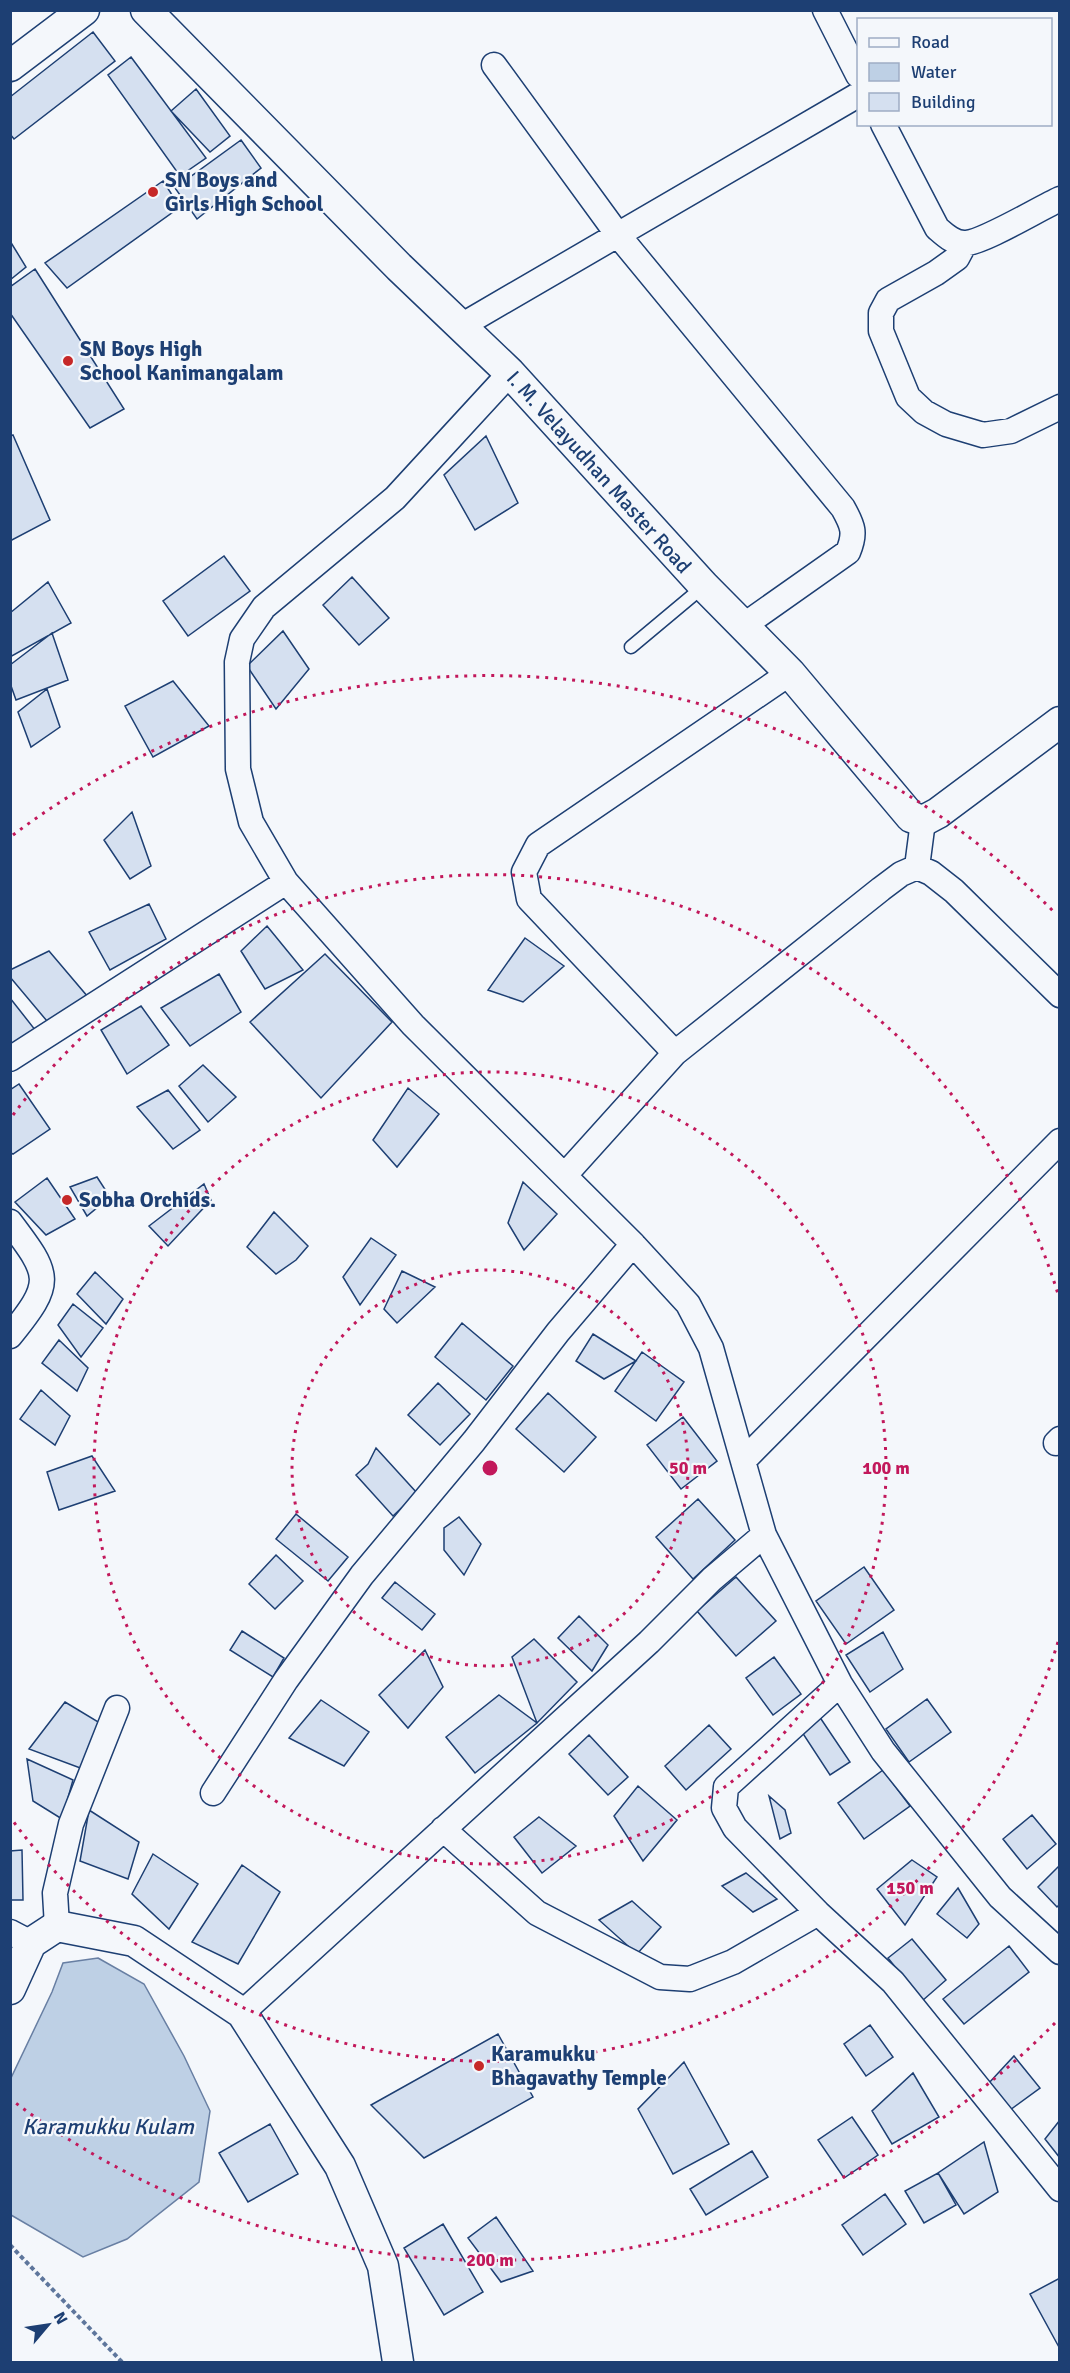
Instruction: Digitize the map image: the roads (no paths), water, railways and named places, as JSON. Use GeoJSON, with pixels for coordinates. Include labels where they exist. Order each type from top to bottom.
{"type":"FeatureCollection","features":[{"type":"Feature","properties":{"kind":"street"},"geometry":{"type":"LineString","coordinates":[[10,66],[84,10]]}},
{"type":"Feature","properties":{"kind":"street","name":"I. M. Velayudhan Master Road"},"geometry":{"type":"LineString","coordinates":[[146,10],[510,373],[704,586],[790,674],[911,817],[923,821]]}},
{"type":"Feature","properties":{"kind":"street"},"geometry":{"type":"LineString","coordinates":[[825,10],[857,73]]}},
{"type":"Feature","properties":{"kind":"street"},"geometry":{"type":"LineString","coordinates":[[494,65],[618,235],[843,508],[850,522],[854,538],[848,552],[743,626]]}},
{"type":"Feature","properties":{"kind":"street"},"geometry":{"type":"LineString","coordinates":[[461,326],[857,96]]}},
{"type":"Feature","properties":{"kind":"street"},"geometry":{"type":"LineString","coordinates":[[884,126],[937,228],[951,240],[965,243],[983,237],[1059,198]]}},
{"type":"Feature","properties":{"kind":"street"},"geometry":{"type":"LineString","coordinates":[[965,243],[957,258],[936,273],[888,300],[881,313],[881,331],[908,397],[924,412],[946,424],[983,435],[1011,431],[1059,407]]}},
{"type":"Feature","properties":{"kind":"street"},"geometry":{"type":"LineString","coordinates":[[510,373],[395,498],[264,607],[242,639],[237,662],[238,769],[251,822],[286,882],[413,1025],[565,1175],[688,1304],[711,1348],[764,1535],[840,1684],[883,1751],[1000,1897],[1059,1952]]}},
{"type":"Feature","properties":{"kind":"street"},"geometry":{"type":"LineString","coordinates":[[675,1053],[529,898],[524,872],[538,845],[790,674]]}},
{"type":"Feature","properties":{"kind":"street"},"geometry":{"type":"LineString","coordinates":[[917,867],[923,821],[938,813],[1059,722]]}},
{"type":"Feature","properties":{"kind":"street"},"geometry":{"type":"LineString","coordinates":[[565,1175],[675,1053],[881,889],[901,874],[917,867],[931,873],[954,891],[1059,995]]}},
{"type":"Feature","properties":{"kind":"street"},"geometry":{"type":"LineString","coordinates":[[10,1059],[286,882]]}},
{"type":"Feature","properties":{"kind":"street"},"geometry":{"type":"LineString","coordinates":[[743,1461],[1059,1141]]}},
{"type":"Feature","properties":{"kind":"street"},"geometry":{"type":"LineString","coordinates":[[10,1222],[38,1259],[44,1285],[33,1308],[10,1336]]}},
{"type":"Feature","properties":{"kind":"street"},"geometry":{"type":"LineString","coordinates":[[213,1793],[286,1680],[362,1575],[474,1441],[558,1332],[633,1244]]}},
{"type":"Feature","properties":{"kind":"street"},"geometry":{"type":"LineString","coordinates":[[242,2013],[649,1642],[712,1579],[764,1535]]}},
{"type":"Feature","properties":{"kind":"street"},"geometry":{"type":"LineString","coordinates":[[840,1684],[726,1787],[724,1808],[735,1828],[818,1913],[893,1982],[1059,2188]]}},
{"type":"Feature","properties":{"kind":"street"},"geometry":{"type":"LineString","coordinates":[[57,1926],[55,1893],[71,1824],[117,1708]]}},
{"type":"Feature","properties":{"kind":"street"},"geometry":{"type":"LineString","coordinates":[[443,1829],[537,1912],[660,1977],[690,1979],[734,1962],[818,1913]]}},
{"type":"Feature","properties":{"kind":"street"},"geometry":{"type":"LineString","coordinates":[[10,1989],[21,1938],[57,1926],[134,1941],[242,2013],[340,2166],[383,2266],[398,2362]]}},
{"type":"Feature","properties":{"kind":"lane"},"geometry":{"type":"LineString","coordinates":[[631,647],[704,586]]}},
{"type":"Feature","properties":{"kind":"water","name":"Karamukku Kulam"},"geometry":{"type":"Polygon","coordinates":[[[98,1958],[144,1984],[184,2056],[210,2111],[199,2182],[127,2239],[83,2257],[11,2215],[11,2078],[52,1992],[63,1963],[98,1958]]]}},
{"type":"Feature","properties":{"kind":"place","name":"SN Boys and Girls High School"},"geometry":{"type":"Point","coordinates":[153,192]}},
{"type":"Feature","properties":{"kind":"place","name":"SN Boys High School Kanimangalam"},"geometry":{"type":"Point","coordinates":[68,361]}},
{"type":"Feature","properties":{"kind":"place","name":"Sobha Orchids."},"geometry":{"type":"Point","coordinates":[67,1200]}},
{"type":"Feature","properties":{"kind":"place","name":"Karamukku Bhagavathy Temple"},"geometry":{"type":"Point","coordinates":[479,2066]}}]}
